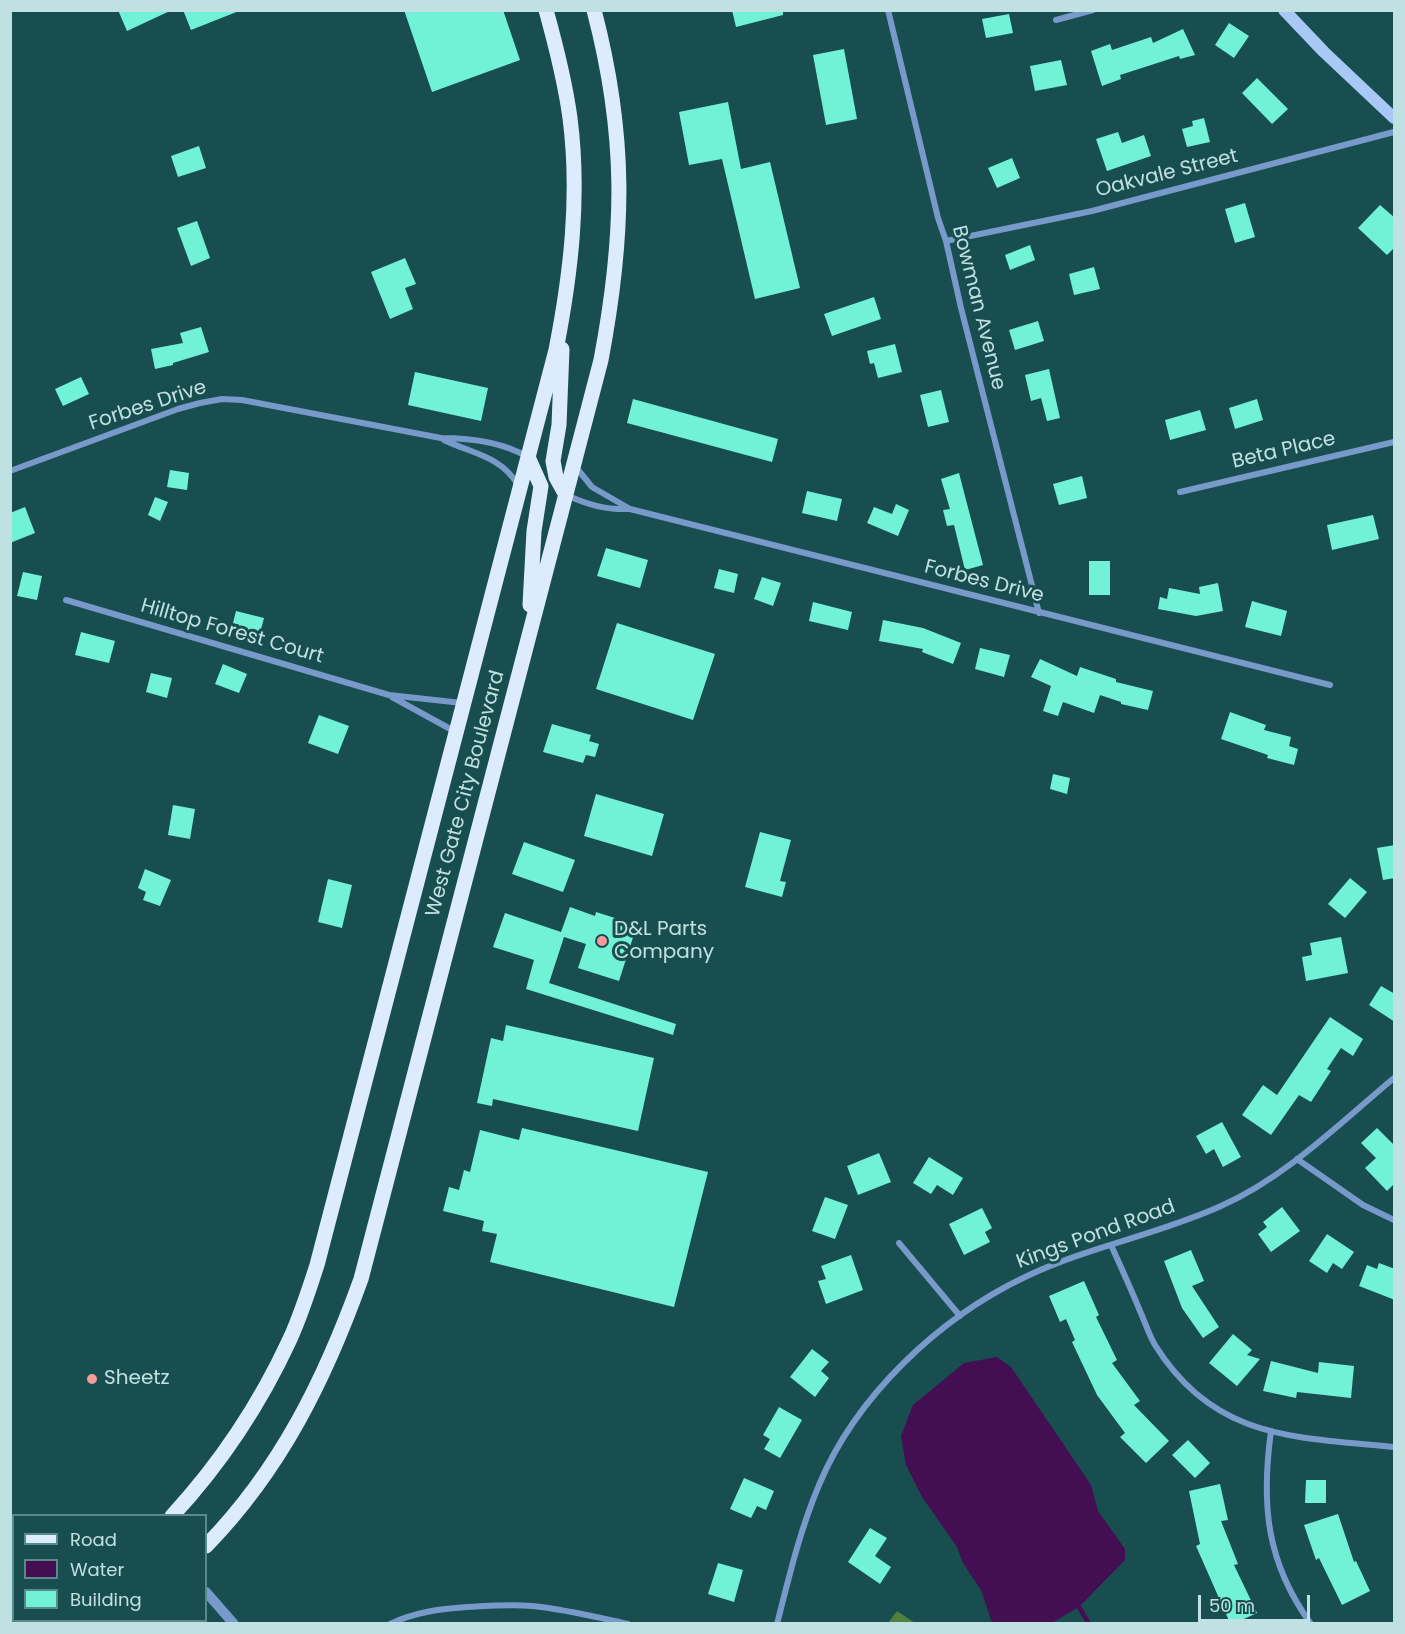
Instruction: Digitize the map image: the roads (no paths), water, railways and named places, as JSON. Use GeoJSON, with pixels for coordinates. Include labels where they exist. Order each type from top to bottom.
{"type":"FeatureCollection","features":[{"type":"Feature","properties":{"kind":"main road","name":"West Gate City Boulevard"},"geometry":{"type":"LineString","coordinates":[[173,1514],[213,1468],[256,1404],[290,1337],[304,1303],[330,1223],[556,350],[564,310],[573,232],[573,157],[564,82],[546,10]]}},
{"type":"Feature","properties":{"kind":"main road","name":"West Gate City Boulevard"},"geometry":{"type":"LineString","coordinates":[[207,1545],[249,1496],[296,1427],[332,1356],[351,1309],[373,1239],[601,360],[619,235],[619,154],[609,73],[594,10]]}},
{"type":"Feature","properties":{"kind":"main road"},"geometry":{"type":"LineString","coordinates":[[1284,10],[1324,52],[1395,118]]}},
{"type":"Feature","properties":{"kind":"main road"},"geometry":{"type":"LineString","coordinates":[[564,310],[561,406],[553,461],[556,477],[566,495]]}},
{"type":"Feature","properties":{"kind":"main road"},"geometry":{"type":"LineString","coordinates":[[528,457],[538,476],[541,496],[534,531],[528,641]]}},
{"type":"Feature","properties":{"kind":"street","name":"Bowman Avenue"},"geometry":{"type":"LineString","coordinates":[[888,10],[938,218],[946,241],[1039,613]]}},
{"type":"Feature","properties":{"kind":"street"},"geometry":{"type":"LineString","coordinates":[[1056,20],[1094,10]]}},
{"type":"Feature","properties":{"kind":"street","name":"Oakvale Street"},"geometry":{"type":"LineString","coordinates":[[946,241],[1092,211],[1395,132]]}},
{"type":"Feature","properties":{"kind":"street","name":"Forbes Drive"},"geometry":{"type":"LineString","coordinates":[[10,471],[178,409],[222,399],[266,404],[441,438],[465,438],[511,447],[528,457]]}},
{"type":"Feature","properties":{"kind":"street","name":"Forbes Drive"},"geometry":{"type":"LineString","coordinates":[[441,438],[502,465],[520,489]]}},
{"type":"Feature","properties":{"kind":"street","name":"Beta Place"},"geometry":{"type":"LineString","coordinates":[[1180,492],[1395,442]]}},
{"type":"Feature","properties":{"kind":"street","name":"Forbes Drive"},"geometry":{"type":"LineString","coordinates":[[574,465],[592,487],[630,509],[1330,685]]}},
{"type":"Feature","properties":{"kind":"street","name":"Forbes Drive"},"geometry":{"type":"LineString","coordinates":[[566,495],[610,510],[630,509]]}},
{"type":"Feature","properties":{"kind":"street","name":"Hilltop Forest Court"},"geometry":{"type":"LineString","coordinates":[[66,600],[389,695],[464,703]]}},
{"type":"Feature","properties":{"kind":"street","name":"Hilltop Forest Court"},"geometry":{"type":"LineString","coordinates":[[389,695],[457,733]]}},
{"type":"Feature","properties":{"kind":"street","name":"Kings Pond Road"},"geometry":{"type":"LineString","coordinates":[[777,1623],[801,1530],[819,1483],[858,1418],[889,1379],[924,1343],[982,1300],[1025,1277],[1070,1258],[1175,1224],[1221,1206],[1264,1183],[1297,1159],[1395,1078]]}},
{"type":"Feature","properties":{"kind":"street"},"geometry":{"type":"LineString","coordinates":[[1297,1159],[1363,1205],[1395,1220]]}},
{"type":"Feature","properties":{"kind":"street"},"geometry":{"type":"LineString","coordinates":[[899,1243],[960,1316]]}},
{"type":"Feature","properties":{"kind":"street"},"geometry":{"type":"LineString","coordinates":[[1111,1245],[1154,1343],[1174,1373],[1196,1394],[1221,1412],[1248,1425],[1290,1437],[1395,1447]]}},
{"type":"Feature","properties":{"kind":"street"},"geometry":{"type":"LineString","coordinates":[[1271,1431],[1265,1498],[1270,1534],[1276,1559],[1291,1592],[1311,1623]]}},
{"type":"Feature","properties":{"kind":"street"},"geometry":{"type":"LineString","coordinates":[[207,1593],[234,1623]]}},
{"type":"Feature","properties":{"kind":"street"},"geometry":{"type":"LineString","coordinates":[[390,1623],[418,1613],[436,1610],[531,1605],[628,1623]]}},
{"type":"Feature","properties":{"kind":"water"},"geometry":{"type":"Polygon","coordinates":[[[997,1357],[1011,1367],[1091,1485],[1098,1511],[1125,1549],[1125,1560],[1079,1607],[1052,1623],[992,1623],[981,1590],[963,1563],[957,1547],[922,1497],[906,1465],[901,1436],[913,1405],[964,1363],[997,1357]]]}},
{"type":"Feature","properties":{"kind":"waterway"},"geometry":{"type":"LineString","coordinates":[[1079,1607],[1089,1624]]}},
{"type":"Feature","properties":{"kind":"place","name":"D&L Parts Company"},"geometry":{"type":"Point","coordinates":[602,941]}},
{"type":"Feature","properties":{"kind":"place","name":"Sheetz"},"geometry":{"type":"Point","coordinates":[92,1379]}}]}
